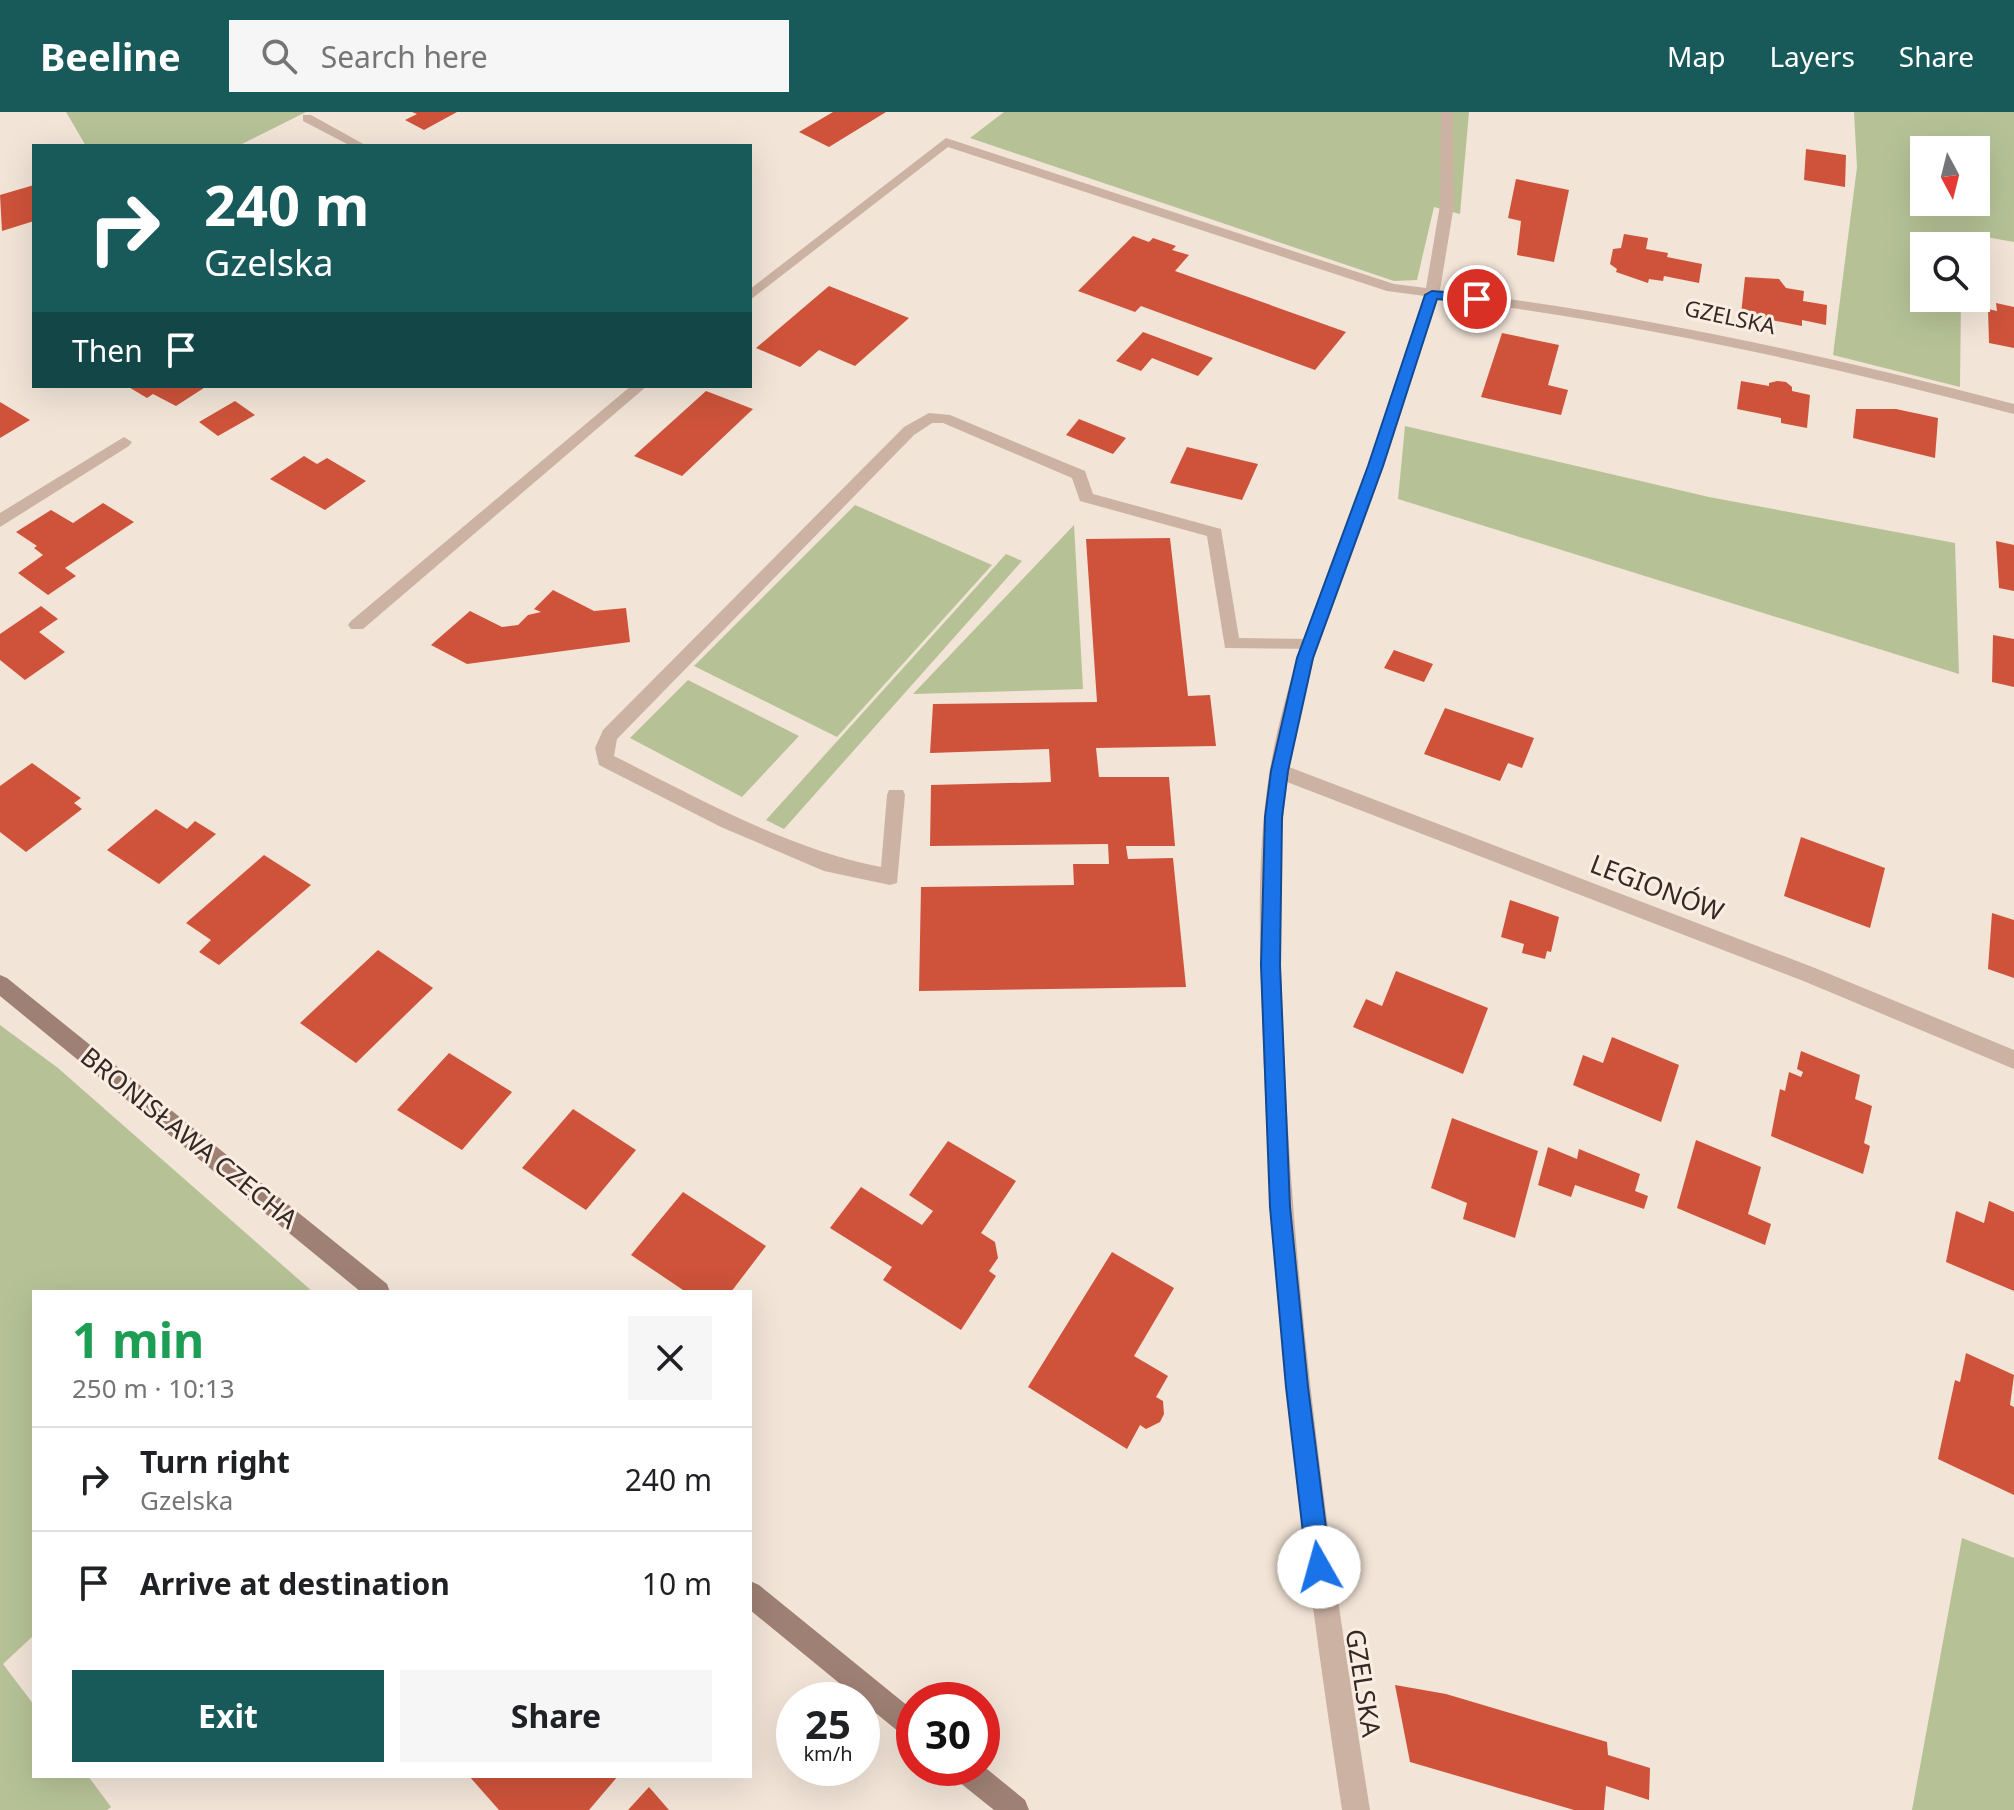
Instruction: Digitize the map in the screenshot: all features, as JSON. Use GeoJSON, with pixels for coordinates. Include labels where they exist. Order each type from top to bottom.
{"type":"FeatureCollection","features":[{"type":"Feature","properties":{"kind":"street","name":"GZELSKA"},"geometry":{"type":"LineString","coordinates":[[1356,1810],[1323,1597],[1297,1387],[1280,1207],[1271,965],[1273,817],[1290,716],[1310,645],[1376,466],[1432,295],[1447,205],[1447,112]]}},
{"type":"Feature","properties":{"kind":"street"},"geometry":{"type":"LineString","coordinates":[[307,118],[357,144]]}},
{"type":"Feature","properties":{"kind":"street"},"geometry":{"type":"LineString","coordinates":[[752,294],[946,142],[1392,288],[1432,295]]}},
{"type":"Feature","properties":{"kind":"street","name":"GZELSKA"},"geometry":{"type":"LineString","coordinates":[[1432,295],[1539,306],[1646,324],[1865,370],[2014,409]]}},
{"type":"Feature","properties":{"kind":"street"},"geometry":{"type":"LineString","coordinates":[[357,625],[638,388]]}},
{"type":"Feature","properties":{"kind":"street"},"geometry":{"type":"LineString","coordinates":[[896,795],[890,877],[831,865],[728,822],[605,760],[604,748],[609,735],[909,431],[929,418],[945,418],[1079,475],[1086,497],[1215,533],[1231,644],[1310,645]]}},
{"type":"Feature","properties":{"kind":"street"},"geometry":{"type":"LineString","coordinates":[[0,521],[124,442]]}},
{"type":"Feature","properties":{"kind":"street","name":"LEGIONÓW"},"geometry":{"type":"LineString","coordinates":[[1279,771],[1808,974],[2014,1060]]}},
{"type":"Feature","properties":{"kind":"street","name":"BRONISŁAWA CZECHA"},"geometry":{"type":"LineString","coordinates":[[0,984],[377,1290]]}},
{"type":"Feature","properties":{"kind":"street"},"geometry":{"type":"LineString","coordinates":[[752,1596],[896,1713]]}},
{"type":"Feature","properties":{"kind":"street"},"geometry":{"type":"LineString","coordinates":[[986,1786],[1015,1810]]}},
{"type":"Feature","properties":{"kind":"green space"},"geometry":{"type":"Polygon","coordinates":[[[66,112],[306,112],[242,144],[85,144],[66,112]]]}},
{"type":"Feature","properties":{"kind":"green space"},"geometry":{"type":"Polygon","coordinates":[[[1004,112],[1469,112],[1460,214],[1434,207],[1417,280],[1394,281],[970,138],[1004,112]]]}},
{"type":"Feature","properties":{"kind":"green space"},"geometry":{"type":"Polygon","coordinates":[[[1854,112],[2014,112],[2014,242],[1990,238],[1990,232],[1910,232],[1910,312],[1961,312],[1960,387],[1833,355],[1857,167],[1854,112]]]}},
{"type":"Feature","properties":{"kind":"green space"},"geometry":{"type":"Polygon","coordinates":[[[1405,426],[1709,497],[1955,543],[1959,674],[1398,499],[1405,426]]]}},
{"type":"Feature","properties":{"kind":"green space"},"geometry":{"type":"Polygon","coordinates":[[[855,505],[992,565],[837,737],[694,666],[855,505]]]}},
{"type":"Feature","properties":{"kind":"green space"},"geometry":{"type":"Polygon","coordinates":[[[1074,525],[1083,689],[913,694],[1074,525]]]}},
{"type":"Feature","properties":{"kind":"green space"},"geometry":{"type":"Polygon","coordinates":[[[1006,554],[1022,561],[784,829],[766,820],[1006,554]]]}},
{"type":"Feature","properties":{"kind":"green space"},"geometry":{"type":"Polygon","coordinates":[[[688,680],[799,736],[742,797],[630,738],[688,680]]]}},
{"type":"Feature","properties":{"kind":"green space"},"geometry":{"type":"Polygon","coordinates":[[[0,1025],[58,1068],[311,1290],[32,1290],[32,1637],[3,1664],[32,1702],[32,1778],[89,1778],[111,1807],[107,1810],[0,1810],[0,1025]]]}},
{"type":"Feature","properties":{"kind":"green space"},"geometry":{"type":"Polygon","coordinates":[[[1962,1538],[2014,1558],[2014,1810],[1912,1810],[1962,1538]]]}},
{"type":"Feature","properties":{"kind":"building"},"geometry":{"type":"Polygon","coordinates":[[[412,112],[457,112],[424,130],[405,120],[417,114],[412,112]]]}},
{"type":"Feature","properties":{"kind":"building"},"geometry":{"type":"Polygon","coordinates":[[[833,112],[886,112],[829,147],[799,132],[833,112]]]}},
{"type":"Feature","properties":{"kind":"building"},"geometry":{"type":"Polygon","coordinates":[[[1806,149],[1846,155],[1845,187],[1804,180],[1806,149]]]}},
{"type":"Feature","properties":{"kind":"building"},"geometry":{"type":"Polygon","coordinates":[[[1516,179],[1569,190],[1554,262],[1517,255],[1521,221],[1508,218],[1516,179]]]}},
{"type":"Feature","properties":{"kind":"building"},"geometry":{"type":"Polygon","coordinates":[[[32,186],[32,222],[2,231],[0,195],[32,186]]]}},
{"type":"Feature","properties":{"kind":"building"},"geometry":{"type":"Polygon","coordinates":[[[1624,234],[1648,238],[1646,249],[1702,264],[1699,283],[1664,276],[1663,281],[1649,279],[1648,283],[1616,272],[1617,269],[1610,264],[1613,249],[1621,248],[1624,234]]]}},
{"type":"Feature","properties":{"kind":"building"},"geometry":{"type":"Polygon","coordinates":[[[1133,236],[1149,242],[1153,238],[1176,246],[1172,250],[1189,255],[1175,271],[1346,332],[1315,370],[1141,306],[1135,312],[1078,291],[1133,236]]]}},
{"type":"Feature","properties":{"kind":"building"},"geometry":{"type":"Polygon","coordinates":[[[1745,277],[1779,279],[1786,288],[1804,291],[1803,301],[1827,305],[1826,325],[1802,320],[1802,326],[1741,314],[1745,277]]]}},
{"type":"Feature","properties":{"kind":"building"},"geometry":{"type":"Polygon","coordinates":[[[829,286],[909,318],[855,366],[819,350],[800,367],[756,348],[829,286]]]}},
{"type":"Feature","properties":{"kind":"building"},"geometry":{"type":"Polygon","coordinates":[[[1996,303],[2014,307],[2014,348],[1989,343],[1988,312],[1997,311],[1996,303]]]}},
{"type":"Feature","properties":{"kind":"building"},"geometry":{"type":"Polygon","coordinates":[[[1143,332],[1213,358],[1198,376],[1152,358],[1141,371],[1116,361],[1143,332]]]}},
{"type":"Feature","properties":{"kind":"building"},"geometry":{"type":"Polygon","coordinates":[[[1502,333],[1559,345],[1548,385],[1568,390],[1561,415],[1481,397],[1502,333]]]}},
{"type":"Feature","properties":{"kind":"building"},"geometry":{"type":"Polygon","coordinates":[[[1741,381],[1769,386],[1769,383],[1777,381],[1786,382],[1792,391],[1810,395],[1807,428],[1781,423],[1781,418],[1737,409],[1741,381]]]}},
{"type":"Feature","properties":{"kind":"building"},"geometry":{"type":"Polygon","coordinates":[[[130,388],[204,388],[176,406],[153,394],[147,398],[130,388]]]}},
{"type":"Feature","properties":{"kind":"building"},"geometry":{"type":"Polygon","coordinates":[[[706,391],[753,409],[682,476],[634,456],[706,391]]]}},
{"type":"Feature","properties":{"kind":"building"},"geometry":{"type":"Polygon","coordinates":[[[235,401],[255,415],[218,436],[199,422],[235,401]]]}},
{"type":"Feature","properties":{"kind":"building"},"geometry":{"type":"Polygon","coordinates":[[[0,402],[30,420],[0,438],[0,402]]]}},
{"type":"Feature","properties":{"kind":"building"},"geometry":{"type":"Polygon","coordinates":[[[1856,409],[1896,409],[1938,418],[1935,458],[1853,438],[1856,409]]]}},
{"type":"Feature","properties":{"kind":"building"},"geometry":{"type":"Polygon","coordinates":[[[1079,419],[1126,438],[1113,454],[1066,435],[1079,419]]]}},
{"type":"Feature","properties":{"kind":"building"},"geometry":{"type":"Polygon","coordinates":[[[1187,447],[1258,464],[1242,500],[1170,483],[1187,447]]]}},
{"type":"Feature","properties":{"kind":"building"},"geometry":{"type":"Polygon","coordinates":[[[304,456],[317,464],[327,458],[366,481],[325,510],[270,479],[304,456]]]}},
{"type":"Feature","properties":{"kind":"building"},"geometry":{"type":"Polygon","coordinates":[[[103,503],[134,522],[65,568],[76,576],[48,595],[18,573],[43,555],[34,548],[37,546],[16,532],[51,510],[73,523],[103,503]]]}},
{"type":"Feature","properties":{"kind":"building"},"geometry":{"type":"Polygon","coordinates":[[[1170,538],[1188,696],[1210,695],[1216,746],[1096,748],[1099,777],[1169,777],[1175,846],[1126,846],[1128,859],[1173,858],[1186,987],[919,991],[921,887],[1074,885],[1073,864],[1109,864],[1108,844],[930,846],[931,785],[1051,782],[1049,749],[930,753],[933,704],[1097,702],[1086,539],[1170,538]]]}},
{"type":"Feature","properties":{"kind":"building"},"geometry":{"type":"Polygon","coordinates":[[[1996,541],[2014,545],[2014,591],[1999,588],[1996,541]]]}},
{"type":"Feature","properties":{"kind":"building"},"geometry":{"type":"Polygon","coordinates":[[[553,590],[594,611],[626,608],[630,642],[467,664],[431,645],[470,611],[502,627],[518,625],[528,615],[541,612],[534,609],[553,590]]]}},
{"type":"Feature","properties":{"kind":"building"},"geometry":{"type":"Polygon","coordinates":[[[41,606],[58,619],[39,632],[65,652],[25,680],[0,660],[0,634],[41,606]]]}},
{"type":"Feature","properties":{"kind":"building"},"geometry":{"type":"Polygon","coordinates":[[[1993,635],[2014,639],[2014,687],[1992,682],[1993,635]]]}},
{"type":"Feature","properties":{"kind":"building"},"geometry":{"type":"Polygon","coordinates":[[[1394,650],[1433,664],[1424,682],[1384,668],[1394,650]]]}},
{"type":"Feature","properties":{"kind":"building"},"geometry":{"type":"Polygon","coordinates":[[[1445,708],[1534,738],[1522,768],[1508,763],[1500,781],[1424,754],[1445,708]]]}},
{"type":"Feature","properties":{"kind":"building"},"geometry":{"type":"Polygon","coordinates":[[[32,763],[81,798],[74,803],[82,809],[26,852],[0,832],[0,786],[32,763]]]}},
{"type":"Feature","properties":{"kind":"building"},"geometry":{"type":"Polygon","coordinates":[[[156,809],[187,829],[195,821],[216,834],[159,884],[107,850],[156,809]]]}},
{"type":"Feature","properties":{"kind":"building"},"geometry":{"type":"Polygon","coordinates":[[[1801,837],[1885,868],[1870,928],[1784,896],[1801,837]]]}},
{"type":"Feature","properties":{"kind":"building"},"geometry":{"type":"Polygon","coordinates":[[[264,855],[311,885],[219,965],[199,952],[211,940],[186,923],[264,855]]]}},
{"type":"Feature","properties":{"kind":"building"},"geometry":{"type":"Polygon","coordinates":[[[1510,900],[1559,917],[1551,952],[1547,951],[1545,959],[1522,953],[1524,944],[1501,937],[1510,900]]]}},
{"type":"Feature","properties":{"kind":"building"},"geometry":{"type":"Polygon","coordinates":[[[1992,913],[2014,920],[2014,978],[1988,969],[1992,913]]]}},
{"type":"Feature","properties":{"kind":"building"},"geometry":{"type":"Polygon","coordinates":[[[378,950],[433,988],[356,1063],[300,1023],[378,950]]]}},
{"type":"Feature","properties":{"kind":"building"},"geometry":{"type":"Polygon","coordinates":[[[1396,971],[1488,1008],[1463,1074],[1353,1027],[1366,999],[1382,1006],[1396,971]]]}},
{"type":"Feature","properties":{"kind":"building"},"geometry":{"type":"Polygon","coordinates":[[[1612,1037],[1679,1065],[1661,1122],[1573,1085],[1583,1055],[1603,1063],[1612,1037]]]}},
{"type":"Feature","properties":{"kind":"building"},"geometry":{"type":"Polygon","coordinates":[[[1801,1051],[1860,1075],[1855,1099],[1872,1106],[1864,1143],[1870,1146],[1863,1174],[1771,1136],[1780,1089],[1785,1091],[1789,1072],[1801,1077],[1803,1072],[1797,1069],[1801,1051]]]}},
{"type":"Feature","properties":{"kind":"building"},"geometry":{"type":"Polygon","coordinates":[[[449,1053],[512,1092],[462,1150],[397,1110],[449,1053]]]}},
{"type":"Feature","properties":{"kind":"building"},"geometry":{"type":"Polygon","coordinates":[[[573,1109],[636,1150],[586,1210],[522,1168],[573,1109]]]}},
{"type":"Feature","properties":{"kind":"building"},"geometry":{"type":"Polygon","coordinates":[[[1452,1118],[1538,1151],[1515,1238],[1463,1219],[1467,1203],[1431,1188],[1452,1118]]]}},
{"type":"Feature","properties":{"kind":"building"},"geometry":{"type":"Polygon","coordinates":[[[1696,1140],[1761,1167],[1748,1214],[1771,1224],[1765,1245],[1677,1208],[1696,1140]]]}},
{"type":"Feature","properties":{"kind":"building"},"geometry":{"type":"Polygon","coordinates":[[[948,1141],[1016,1181],[981,1233],[995,1242],[998,1258],[989,1271],[996,1276],[961,1330],[883,1280],[892,1267],[830,1228],[861,1187],[922,1225],[933,1211],[909,1195],[948,1141]]]}},
{"type":"Feature","properties":{"kind":"building"},"geometry":{"type":"Polygon","coordinates":[[[1548,1147],[1577,1159],[1579,1149],[1640,1174],[1635,1191],[1648,1196],[1644,1209],[1575,1185],[1571,1197],[1538,1185],[1548,1147]]]}},
{"type":"Feature","properties":{"kind":"building"},"geometry":{"type":"Polygon","coordinates":[[[683,1192],[766,1246],[733,1290],[683,1290],[631,1255],[683,1192]]]}},
{"type":"Feature","properties":{"kind":"building"},"geometry":{"type":"Polygon","coordinates":[[[1989,1201],[2014,1212],[2014,1291],[1946,1262],[1956,1211],[1984,1223],[1989,1201]]]}},
{"type":"Feature","properties":{"kind":"building"},"geometry":{"type":"Polygon","coordinates":[[[1112,1252],[1174,1288],[1134,1356],[1168,1376],[1156,1397],[1163,1401],[1164,1414],[1160,1422],[1146,1429],[1140,1425],[1127,1449],[1028,1387],[1112,1252]]]}},
{"type":"Feature","properties":{"kind":"building"},"geometry":{"type":"Polygon","coordinates":[[[1966,1353],[2014,1375],[2010,1405],[2014,1407],[2014,1495],[1938,1459],[1955,1380],[1960,1382],[1966,1353]]]}},
{"type":"Feature","properties":{"kind":"building"},"geometry":{"type":"Polygon","coordinates":[[[1395,1685],[1446,1694],[1607,1742],[1608,1755],[1650,1768],[1649,1800],[1606,1786],[1604,1810],[1574,1810],[1410,1762],[1395,1685]]]}},
{"type":"Feature","properties":{"kind":"building"},"geometry":{"type":"Polygon","coordinates":[[[471,1778],[616,1778],[589,1810],[499,1810],[471,1778]]]}},
{"type":"Feature","properties":{"kind":"building"},"geometry":{"type":"Polygon","coordinates":[[[649,1787],[669,1810],[628,1810],[649,1787]]]}},
{"type":"Feature","properties":{"kind":"route"},"geometry":{"type":"LineString","coordinates":[[1319,1567],[1297,1387],[1280,1207],[1271,965],[1273,817],[1290,716],[1305,658],[1376,466],[1432,295],[1477,299]]}}]}
